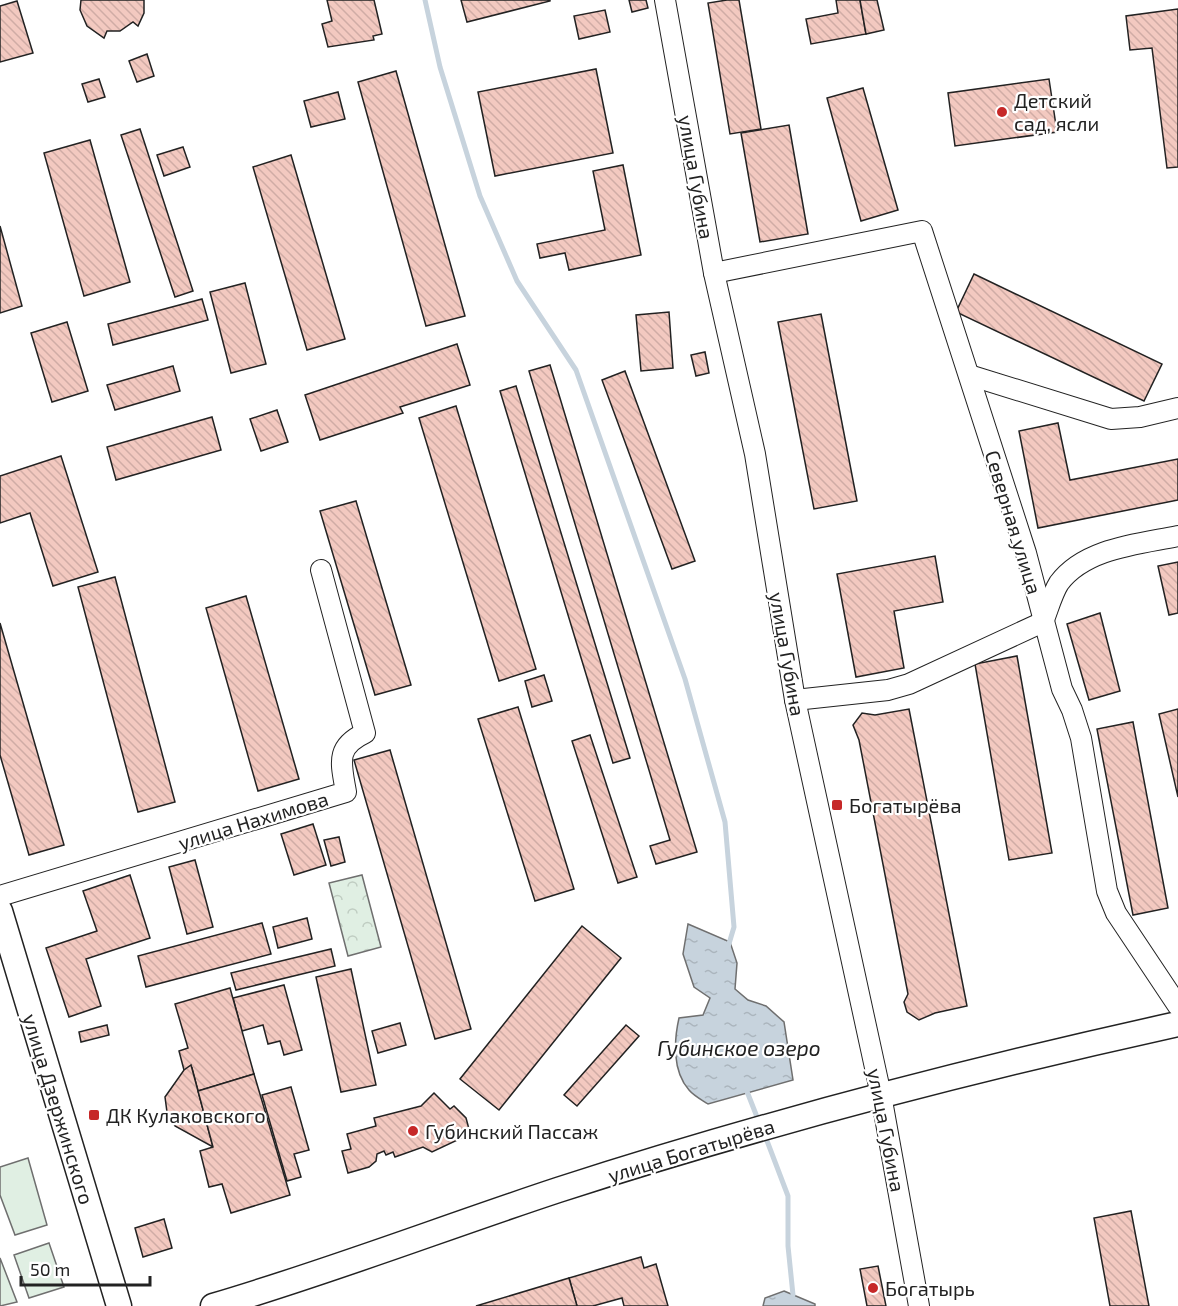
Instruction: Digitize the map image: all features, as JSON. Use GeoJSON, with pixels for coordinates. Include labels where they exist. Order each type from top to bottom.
{"type":"FeatureCollection","features":[{"type":"Feature","properties":{"kind":"main road","name":"улица Дзержинского"},"geometry":{"type":"LineString","coordinates":[[0,911],[119,1306]]}},
{"type":"Feature","properties":{"kind":"main road","name":"улица Богатырёва"},"geometry":{"type":"LineString","coordinates":[[213,1306],[558,1191],[706,1145],[881,1095],[1178,1024]]}},
{"type":"Feature","properties":{"kind":"street","name":"улица Губина"},"geometry":{"type":"LineString","coordinates":[[665,0],[714,273],[755,454],[795,700],[881,1095],[919,1306]]}},
{"type":"Feature","properties":{"kind":"street","name":"Северная улица"},"geometry":{"type":"LineString","coordinates":[[714,273],[922,231],[1026,553],[1062,688],[1081,738],[1107,891],[1116,913],[1178,1006]]}},
{"type":"Feature","properties":{"kind":"street"},"geometry":{"type":"LineString","coordinates":[[969,375],[1111,419],[1140,417],[1178,408]]}},
{"type":"Feature","properties":{"kind":"street"},"geometry":{"type":"LineString","coordinates":[[795,700],[888,690],[909,684],[1043,622],[1059,584],[1081,564],[1117,548],[1178,536]]}},
{"type":"Feature","properties":{"kind":"street","name":"улица Нахимова"},"geometry":{"type":"LineString","coordinates":[[0,896],[346,792],[340,758],[350,740],[365,733],[321,570]]}},
{"type":"Feature","properties":{"kind":"green space"},"geometry":{"type":"Polygon","coordinates":[[[362,875],[381,947],[348,956],[329,883],[362,875]]]}},
{"type":"Feature","properties":{"kind":"green space"},"geometry":{"type":"Polygon","coordinates":[[[28,1158],[47,1225],[15,1235],[0,1195],[0,1167],[28,1158]]]}},
{"type":"Feature","properties":{"kind":"green space"},"geometry":{"type":"Polygon","coordinates":[[[49,1243],[64,1287],[29,1298],[14,1255],[49,1243]]]}},
{"type":"Feature","properties":{"kind":"green space"},"geometry":{"type":"Polygon","coordinates":[[[0,1258],[17,1302],[0,1306],[0,1258]]]}},
{"type":"Feature","properties":{"kind":"water","name":"Губинское озеро"},"geometry":{"type":"Polygon","coordinates":[[[688,924],[730,942],[737,963],[735,989],[748,1000],[766,1006],[784,1022],[793,1080],[708,1104],[693,1094],[683,1082],[676,1055],[679,1018],[703,1015],[710,998],[694,987],[683,954],[688,924]]]}},
{"type":"Feature","properties":{"kind":"water"},"geometry":{"type":"Polygon","coordinates":[[[784,1291],[815,1304],[815,1306],[763,1306],[765,1298],[784,1291]]]}},
{"type":"Feature","properties":{"kind":"building"},"geometry":{"type":"Polygon","coordinates":[[[81,0],[144,0],[144,13],[138,26],[133,22],[120,31],[107,31],[104,38],[87,26],[80,10],[81,0]]]}},
{"type":"Feature","properties":{"kind":"building"},"geometry":{"type":"Polygon","coordinates":[[[327,0],[374,0],[382,34],[373,36],[374,40],[328,47],[322,24],[332,21],[327,0]]]}},
{"type":"Feature","properties":{"kind":"building"},"geometry":{"type":"Polygon","coordinates":[[[461,0],[550,0],[550,1],[467,22],[461,0]]]}},
{"type":"Feature","properties":{"kind":"building"},"geometry":{"type":"Polygon","coordinates":[[[629,0],[646,0],[648,8],[632,12],[629,0]]]}},
{"type":"Feature","properties":{"kind":"building"},"geometry":{"type":"Polygon","coordinates":[[[739,0],[761,129],[730,134],[708,3],[739,0]]]}},
{"type":"Feature","properties":{"kind":"building"},"geometry":{"type":"Polygon","coordinates":[[[836,0],[860,0],[866,34],[811,44],[806,19],[838,13],[836,0]]]}},
{"type":"Feature","properties":{"kind":"building"},"geometry":{"type":"Polygon","coordinates":[[[860,0],[877,0],[884,30],[866,34],[860,0]]]}},
{"type":"Feature","properties":{"kind":"building"},"geometry":{"type":"Polygon","coordinates":[[[17,1],[33,53],[0,62],[0,6],[17,1]]]}},
{"type":"Feature","properties":{"kind":"building"},"geometry":{"type":"Polygon","coordinates":[[[1178,9],[1178,167],[1167,168],[1152,48],[1130,50],[1126,16],[1178,9]]]}},
{"type":"Feature","properties":{"kind":"building"},"geometry":{"type":"Polygon","coordinates":[[[605,10],[610,32],[579,39],[574,16],[605,10]]]}},
{"type":"Feature","properties":{"kind":"building"},"geometry":{"type":"Polygon","coordinates":[[[147,54],[154,76],[137,82],[129,61],[147,54]]]}},
{"type":"Feature","properties":{"kind":"building"},"geometry":{"type":"Polygon","coordinates":[[[596,69],[613,153],[495,176],[478,92],[596,69]]]}},
{"type":"Feature","properties":{"kind":"building"},"geometry":{"type":"Polygon","coordinates":[[[396,71],[465,316],[426,326],[358,82],[396,71]]]}},
{"type":"Feature","properties":{"kind":"building"},"geometry":{"type":"Polygon","coordinates":[[[99,79],[105,97],[88,102],[82,84],[99,79]]]}},
{"type":"Feature","properties":{"kind":"building","name":"Детский сад, ясли"},"geometry":{"type":"Polygon","coordinates":[[[1049,79],[1057,132],[955,146],[948,93],[1049,79]]]}},
{"type":"Feature","properties":{"kind":"building"},"geometry":{"type":"Polygon","coordinates":[[[863,88],[898,210],[861,221],[827,98],[863,88]]]}},
{"type":"Feature","properties":{"kind":"building"},"geometry":{"type":"Polygon","coordinates":[[[338,92],[345,119],[311,127],[304,101],[338,92]]]}},
{"type":"Feature","properties":{"kind":"building"},"geometry":{"type":"Polygon","coordinates":[[[789,125],[808,234],[760,242],[741,133],[789,125]]]}},
{"type":"Feature","properties":{"kind":"building"},"geometry":{"type":"Polygon","coordinates":[[[140,129],[193,291],[175,297],[121,135],[140,129]]]}},
{"type":"Feature","properties":{"kind":"building"},"geometry":{"type":"Polygon","coordinates":[[[90,140],[130,282],[84,296],[44,153],[90,140]]]}},
{"type":"Feature","properties":{"kind":"building"},"geometry":{"type":"Polygon","coordinates":[[[183,147],[190,167],[164,176],[157,155],[183,147]]]}},
{"type":"Feature","properties":{"kind":"building"},"geometry":{"type":"Polygon","coordinates":[[[291,155],[345,339],[307,350],[253,167],[291,155]]]}},
{"type":"Feature","properties":{"kind":"building"},"geometry":{"type":"Polygon","coordinates":[[[623,165],[641,255],[569,270],[565,253],[540,258],[537,244],[605,230],[593,171],[623,165]]]}},
{"type":"Feature","properties":{"kind":"building"},"geometry":{"type":"Polygon","coordinates":[[[0,226],[22,306],[0,313],[0,226]]]}},
{"type":"Feature","properties":{"kind":"building"},"geometry":{"type":"Polygon","coordinates":[[[974,274],[1162,364],[1144,401],[956,312],[974,274]]]}},
{"type":"Feature","properties":{"kind":"building"},"geometry":{"type":"Polygon","coordinates":[[[245,283],[266,364],[231,373],[210,292],[245,283]]]}},
{"type":"Feature","properties":{"kind":"building"},"geometry":{"type":"Polygon","coordinates":[[[202,299],[208,320],[113,345],[108,324],[202,299]]]}},
{"type":"Feature","properties":{"kind":"building"},"geometry":{"type":"Polygon","coordinates":[[[669,312],[673,368],[641,371],[636,315],[669,312]]]}},
{"type":"Feature","properties":{"kind":"building"},"geometry":{"type":"Polygon","coordinates":[[[821,314],[857,501],[814,509],[778,322],[821,314]]]}},
{"type":"Feature","properties":{"kind":"building"},"geometry":{"type":"Polygon","coordinates":[[[67,322],[88,391],[52,402],[31,333],[67,322]]]}},
{"type":"Feature","properties":{"kind":"building"},"geometry":{"type":"Polygon","coordinates":[[[457,344],[470,385],[400,407],[403,413],[320,440],[305,395],[457,344]]]}},
{"type":"Feature","properties":{"kind":"building"},"geometry":{"type":"Polygon","coordinates":[[[705,352],[709,373],[696,376],[691,355],[705,352]]]}},
{"type":"Feature","properties":{"kind":"building"},"geometry":{"type":"Polygon","coordinates":[[[550,365],[697,852],[656,864],[650,846],[670,840],[529,371],[550,365]]]}},
{"type":"Feature","properties":{"kind":"building"},"geometry":{"type":"Polygon","coordinates":[[[173,366],[180,391],[115,410],[107,385],[173,366]]]}},
{"type":"Feature","properties":{"kind":"building"},"geometry":{"type":"Polygon","coordinates":[[[625,371],[695,561],[672,569],[602,380],[625,371]]]}},
{"type":"Feature","properties":{"kind":"building"},"geometry":{"type":"Polygon","coordinates":[[[516,386],[630,758],[613,763],[500,391],[516,386]]]}},
{"type":"Feature","properties":{"kind":"building"},"geometry":{"type":"Polygon","coordinates":[[[456,406],[536,669],[499,681],[419,418],[456,406]]]}},
{"type":"Feature","properties":{"kind":"building"},"geometry":{"type":"Polygon","coordinates":[[[277,410],[288,442],[261,451],[250,419],[277,410]]]}},
{"type":"Feature","properties":{"kind":"building"},"geometry":{"type":"Polygon","coordinates":[[[212,417],[221,450],[116,480],[107,447],[212,417]]]}},
{"type":"Feature","properties":{"kind":"building"},"geometry":{"type":"Polygon","coordinates":[[[1058,423],[1070,480],[1178,459],[1178,500],[1038,528],[1019,431],[1058,423]]]}},
{"type":"Feature","properties":{"kind":"building"},"geometry":{"type":"Polygon","coordinates":[[[61,456],[98,572],[53,586],[30,513],[0,523],[0,476],[61,456]]]}},
{"type":"Feature","properties":{"kind":"building"},"geometry":{"type":"Polygon","coordinates":[[[356,501],[411,685],[375,695],[320,511],[356,501]]]}},
{"type":"Feature","properties":{"kind":"building"},"geometry":{"type":"Polygon","coordinates":[[[935,556],[943,602],[894,611],[904,668],[856,677],[837,574],[935,556]]]}},
{"type":"Feature","properties":{"kind":"building"},"geometry":{"type":"Polygon","coordinates":[[[1178,562],[1178,613],[1169,615],[1158,566],[1178,562]]]}},
{"type":"Feature","properties":{"kind":"building"},"geometry":{"type":"Polygon","coordinates":[[[115,577],[175,802],[138,812],[78,587],[115,577]]]}},
{"type":"Feature","properties":{"kind":"building"},"geometry":{"type":"Polygon","coordinates":[[[246,596],[299,779],[258,791],[206,608],[246,596]]]}},
{"type":"Feature","properties":{"kind":"building"},"geometry":{"type":"Polygon","coordinates":[[[1100,613],[1120,691],[1089,700],[1067,624],[1100,613]]]}},
{"type":"Feature","properties":{"kind":"building"},"geometry":{"type":"Polygon","coordinates":[[[0,623],[64,845],[29,855],[0,755],[0,623]]]}},
{"type":"Feature","properties":{"kind":"building"},"geometry":{"type":"Polygon","coordinates":[[[1017,656],[1052,853],[1009,860],[975,664],[1017,656]]]}},
{"type":"Feature","properties":{"kind":"building"},"geometry":{"type":"Polygon","coordinates":[[[544,675],[552,701],[532,707],[525,681],[544,675]]]}},
{"type":"Feature","properties":{"kind":"building"},"geometry":{"type":"Polygon","coordinates":[[[518,707],[574,889],[535,901],[478,719],[518,707]]]}},
{"type":"Feature","properties":{"kind":"building"},"geometry":{"type":"Polygon","coordinates":[[[909,709],[967,1006],[935,1013],[919,1020],[907,1012],[904,1002],[908,994],[859,740],[853,725],[862,713],[875,715],[909,709]]]}},
{"type":"Feature","properties":{"kind":"building"},"geometry":{"type":"Polygon","coordinates":[[[1178,709],[1178,797],[1159,714],[1178,709]]]}},
{"type":"Feature","properties":{"kind":"building"},"geometry":{"type":"Polygon","coordinates":[[[1133,722],[1168,908],[1133,915],[1097,729],[1133,722]]]}},
{"type":"Feature","properties":{"kind":"building"},"geometry":{"type":"Polygon","coordinates":[[[590,735],[637,877],[618,883],[572,741],[590,735]]]}},
{"type":"Feature","properties":{"kind":"building"},"geometry":{"type":"Polygon","coordinates":[[[390,750],[471,1029],[435,1039],[354,760],[390,750]]]}},
{"type":"Feature","properties":{"kind":"building"},"geometry":{"type":"Polygon","coordinates":[[[313,824],[326,865],[294,875],[281,834],[313,824]]]}},
{"type":"Feature","properties":{"kind":"building"},"geometry":{"type":"Polygon","coordinates":[[[339,837],[345,862],[331,866],[324,840],[339,837]]]}},
{"type":"Feature","properties":{"kind":"building"},"geometry":{"type":"Polygon","coordinates":[[[195,860],[213,927],[187,934],[169,867],[195,860]]]}},
{"type":"Feature","properties":{"kind":"building"},"geometry":{"type":"Polygon","coordinates":[[[130,875],[150,938],[86,959],[101,1006],[69,1017],[46,948],[97,931],[83,891],[130,875]]]}},
{"type":"Feature","properties":{"kind":"building"},"geometry":{"type":"Polygon","coordinates":[[[307,918],[312,939],[278,948],[273,927],[307,918]]]}},
{"type":"Feature","properties":{"kind":"building"},"geometry":{"type":"Polygon","coordinates":[[[262,923],[271,954],[146,987],[138,956],[262,923]]]}},
{"type":"Feature","properties":{"kind":"building"},"geometry":{"type":"Polygon","coordinates":[[[582,926],[621,958],[499,1110],[460,1079],[582,926]]]}},
{"type":"Feature","properties":{"kind":"building"},"geometry":{"type":"Polygon","coordinates":[[[331,949],[335,966],[236,990],[231,973],[331,949]]]}},
{"type":"Feature","properties":{"kind":"building"},"geometry":{"type":"Polygon","coordinates":[[[351,969],[376,1085],[341,1092],[316,977],[351,969]]]}},
{"type":"Feature","properties":{"kind":"building"},"geometry":{"type":"Polygon","coordinates":[[[284,985],[302,1050],[284,1055],[280,1041],[268,1044],[263,1025],[242,1031],[233,998],[284,985]]]}},
{"type":"Feature","properties":{"kind":"building"},"geometry":{"type":"Polygon","coordinates":[[[230,988],[254,1074],[198,1091],[192,1068],[184,1070],[179,1051],[188,1048],[175,1004],[230,988]]]}},
{"type":"Feature","properties":{"kind":"building"},"geometry":{"type":"Polygon","coordinates":[[[400,1023],[406,1045],[378,1053],[372,1031],[400,1023]]]}},
{"type":"Feature","properties":{"kind":"building"},"geometry":{"type":"Polygon","coordinates":[[[107,1025],[109,1035],[81,1042],[79,1032],[107,1025]]]}},
{"type":"Feature","properties":{"kind":"building"},"geometry":{"type":"Polygon","coordinates":[[[626,1025],[639,1036],[577,1106],[564,1095],[626,1025]]]}},
{"type":"Feature","properties":{"kind":"building"},"geometry":{"type":"Polygon","coordinates":[[[191,1065],[213,1147],[175,1126],[167,1112],[165,1097],[184,1070],[191,1065]]]}},
{"type":"Feature","properties":{"kind":"building"},"geometry":{"type":"Polygon","coordinates":[[[254,1074],[290,1195],[231,1213],[222,1184],[209,1187],[200,1151],[213,1147],[198,1091],[254,1074]]]}},
{"type":"Feature","properties":{"kind":"building"},"geometry":{"type":"Polygon","coordinates":[[[291,1087],[309,1150],[294,1154],[301,1177],[287,1181],[262,1095],[291,1087]]]}},
{"type":"Feature","properties":{"kind":"building","name":"Губинский Пассаж"},"geometry":{"type":"Polygon","coordinates":[[[434,1093],[450,1109],[454,1106],[466,1118],[469,1129],[466,1136],[432,1152],[423,1147],[395,1157],[393,1152],[386,1155],[384,1151],[377,1154],[376,1161],[369,1167],[348,1173],[342,1151],[351,1149],[347,1134],[376,1126],[374,1118],[421,1106],[434,1093]]]}},
{"type":"Feature","properties":{"kind":"building"},"geometry":{"type":"Polygon","coordinates":[[[1131,1211],[1149,1306],[1110,1306],[1094,1218],[1131,1211]]]}},
{"type":"Feature","properties":{"kind":"building"},"geometry":{"type":"Polygon","coordinates":[[[164,1219],[172,1248],[143,1257],[135,1228],[164,1219]]]}},
{"type":"Feature","properties":{"kind":"building"},"geometry":{"type":"Polygon","coordinates":[[[641,1257],[644,1268],[656,1264],[668,1306],[624,1306],[622,1298],[593,1306],[577,1306],[569,1278],[641,1257]]]}},
{"type":"Feature","properties":{"kind":"building","name":"Богатырь"},"geometry":{"type":"Polygon","coordinates":[[[878,1266],[886,1306],[867,1306],[860,1269],[878,1266]]]}},
{"type":"Feature","properties":{"kind":"building"},"geometry":{"type":"Polygon","coordinates":[[[569,1278],[577,1306],[476,1306],[569,1278]]]}},
{"type":"Feature","properties":{"kind":"waterway"},"geometry":{"type":"LineString","coordinates":[[425,0],[440,67],[480,196],[517,281],[576,370],[685,679],[725,822],[734,927],[728,947]]}},
{"type":"Feature","properties":{"kind":"waterway"},"geometry":{"type":"LineString","coordinates":[[746,1089],[759,1122]]}},
{"type":"Feature","properties":{"kind":"waterway"},"geometry":{"type":"LineString","coordinates":[[764,1133],[788,1196],[788,1246],[793,1295]]}},
{"type":"Feature","properties":{"kind":"place","name":"Детский сад, ясли"},"geometry":{"type":"Point","coordinates":[1002,112]}},
{"type":"Feature","properties":{"kind":"place","name":"Богатырёва"},"geometry":{"type":"Point","coordinates":[837,805]}},
{"type":"Feature","properties":{"kind":"place","name":"ДК Кулаковского"},"geometry":{"type":"Point","coordinates":[94,1115]}},
{"type":"Feature","properties":{"kind":"place","name":"Губинский Пассаж"},"geometry":{"type":"Point","coordinates":[413,1131]}},
{"type":"Feature","properties":{"kind":"place","name":"Богатырь"},"geometry":{"type":"Point","coordinates":[873,1288]}}]}
